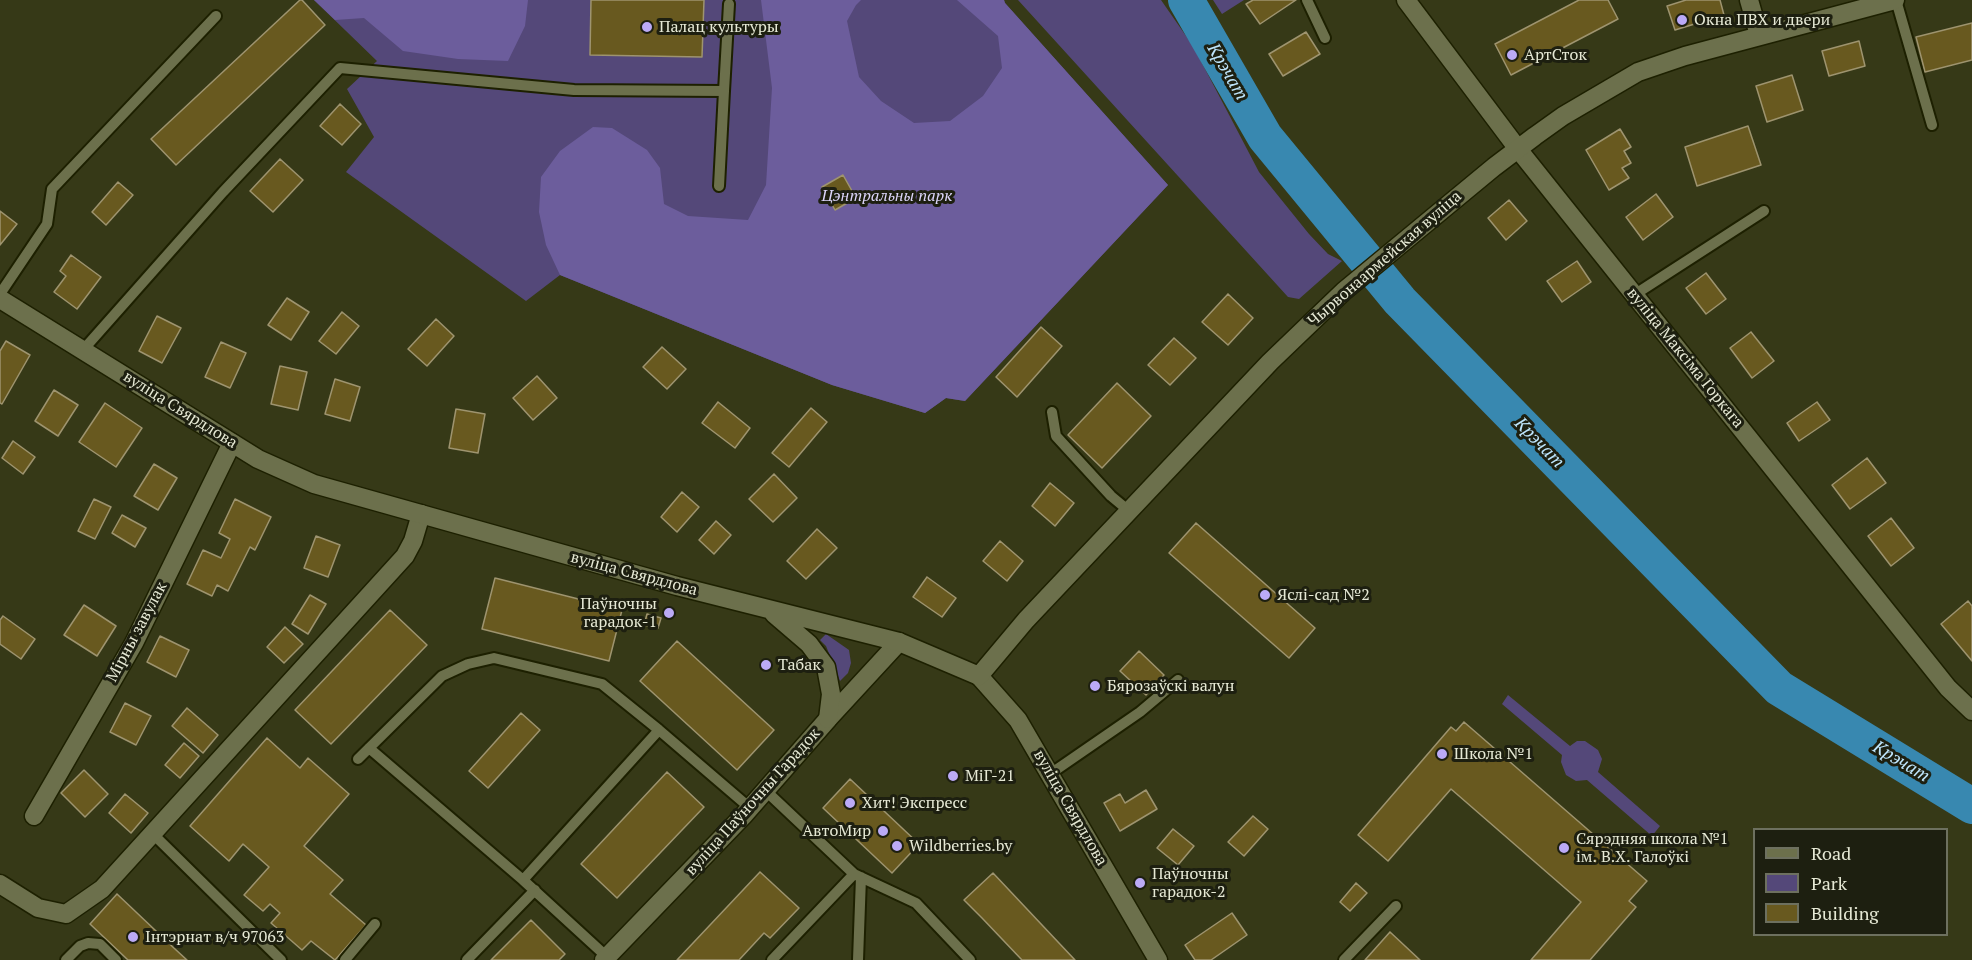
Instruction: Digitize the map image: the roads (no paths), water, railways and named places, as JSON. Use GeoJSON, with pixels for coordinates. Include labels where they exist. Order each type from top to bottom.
{"type":"FeatureCollection","features":[{"type":"Feature","properties":{"kind":"street","name":"вуліца Максіма Горкага"},"geometry":{"type":"LineString","coordinates":[[1407,0],[1518,149],[1948,688],[1972,711]]}},
{"type":"Feature","properties":{"kind":"street"},"geometry":{"type":"LineString","coordinates":[[1749,0],[1759,35]]}},
{"type":"Feature","properties":{"kind":"street","name":"Чырвонаармейская вуліца"},"geometry":{"type":"LineString","coordinates":[[980,676],[1026,620],[1265,366],[1344,291],[1518,149],[1563,116],[1638,72],[1684,56],[1759,35],[1896,0]]}},
{"type":"Feature","properties":{"kind":"street","name":"вуліца Свярдлова"},"geometry":{"type":"LineString","coordinates":[[0,296],[258,459],[314,484],[677,586],[900,642],[980,676],[1018,720],[1158,960]]}},
{"type":"Feature","properties":{"kind":"street","name":"Мірны завулак"},"geometry":{"type":"LineString","coordinates":[[34,816],[134,643],[232,443]]}},
{"type":"Feature","properties":{"kind":"street"},"geometry":{"type":"LineString","coordinates":[[0,884],[38,908],[66,914],[102,889],[405,556],[413,541],[421,514]]}},
{"type":"Feature","properties":{"kind":"street"},"geometry":{"type":"LineString","coordinates":[[768,609],[808,644],[826,667],[831,694],[828,719]]}},
{"type":"Feature","properties":{"kind":"street","name":"вуліца Паўночны Гарадок"},"geometry":{"type":"LineString","coordinates":[[606,958],[766,791],[828,719],[900,642]]}},
{"type":"Feature","properties":{"kind":"lane"},"geometry":{"type":"LineString","coordinates":[[1307,0],[1325,38]]}},
{"type":"Feature","properties":{"kind":"lane"},"geometry":{"type":"LineString","coordinates":[[1896,0],[1932,124]]}},
{"type":"Feature","properties":{"kind":"lane"},"geometry":{"type":"LineString","coordinates":[[719,186],[729,4]]}},
{"type":"Feature","properties":{"kind":"lane"},"geometry":{"type":"LineString","coordinates":[[0,296],[47,224],[52,189],[216,16]]}},
{"type":"Feature","properties":{"kind":"lane"},"geometry":{"type":"LineString","coordinates":[[83,350],[223,192],[340,68],[574,90],[724,91]]}},
{"type":"Feature","properties":{"kind":"lane"},"geometry":{"type":"LineString","coordinates":[[1635,295],[1764,211]]}},
{"type":"Feature","properties":{"kind":"lane"},"geometry":{"type":"LineString","coordinates":[[1052,412],[1056,436],[1111,496],[1129,511]]}},
{"type":"Feature","properties":{"kind":"lane"},"geometry":{"type":"LineString","coordinates":[[358,759],[442,676],[468,664],[494,658],[602,684],[750,808]]}},
{"type":"Feature","properties":{"kind":"lane"},"geometry":{"type":"LineString","coordinates":[[1050,774],[1140,712],[1178,680]]}},
{"type":"Feature","properties":{"kind":"lane"},"geometry":{"type":"LineString","coordinates":[[523,880],[659,730]]}},
{"type":"Feature","properties":{"kind":"lane"},"geometry":{"type":"LineString","coordinates":[[369,748],[523,880],[606,958]]}},
{"type":"Feature","properties":{"kind":"lane"},"geometry":{"type":"LineString","coordinates":[[766,791],[857,876],[916,903],[970,960]]}},
{"type":"Feature","properties":{"kind":"lane"},"geometry":{"type":"LineString","coordinates":[[153,834],[281,960]]}},
{"type":"Feature","properties":{"kind":"lane"},"geometry":{"type":"LineString","coordinates":[[772,960],[857,876]]}},
{"type":"Feature","properties":{"kind":"lane"},"geometry":{"type":"LineString","coordinates":[[857,876],[858,960]]}},
{"type":"Feature","properties":{"kind":"lane"},"geometry":{"type":"LineString","coordinates":[[467,960],[535,891]]}},
{"type":"Feature","properties":{"kind":"lane"},"geometry":{"type":"LineString","coordinates":[[1344,960],[1396,906]]}},
{"type":"Feature","properties":{"kind":"lane"},"geometry":{"type":"LineString","coordinates":[[345,960],[375,924]]}},
{"type":"Feature","properties":{"kind":"lane"},"geometry":{"type":"LineString","coordinates":[[66,960],[80,946],[88,943],[100,944],[116,960]]}},
{"type":"Feature","properties":{"kind":"waterway","name":"Крэчат"},"geometry":{"type":"LineString","coordinates":[[1186,0],[1265,137],[1400,301],[1779,688],[1972,806]]}},
{"type":"Feature","properties":{"kind":"place","name":"Окна ПВХ и двери"},"geometry":{"type":"Point","coordinates":[1682,20]}},
{"type":"Feature","properties":{"kind":"place","name":"Палац культуры"},"geometry":{"type":"Point","coordinates":[647,27]}},
{"type":"Feature","properties":{"kind":"place","name":"АртСток"},"geometry":{"type":"Point","coordinates":[1512,55]}},
{"type":"Feature","properties":{"kind":"place","name":"Яслі-сад №2"},"geometry":{"type":"Point","coordinates":[1265,595]}},
{"type":"Feature","properties":{"kind":"place","name":"Паўночны гарадок-1"},"geometry":{"type":"Point","coordinates":[669,613]}},
{"type":"Feature","properties":{"kind":"place","name":"Табак"},"geometry":{"type":"Point","coordinates":[766,665]}},
{"type":"Feature","properties":{"kind":"place","name":"Бярозаўскі валун"},"geometry":{"type":"Point","coordinates":[1095,686]}},
{"type":"Feature","properties":{"kind":"place","name":"Школа №1"},"geometry":{"type":"Point","coordinates":[1442,754]}},
{"type":"Feature","properties":{"kind":"place","name":"МіГ-21"},"geometry":{"type":"Point","coordinates":[953,776]}},
{"type":"Feature","properties":{"kind":"place","name":"Хит! Экспресс"},"geometry":{"type":"Point","coordinates":[850,803]}},
{"type":"Feature","properties":{"kind":"place","name":"АвтоМир"},"geometry":{"type":"Point","coordinates":[883,831]}},
{"type":"Feature","properties":{"kind":"place","name":"Wildberries.by"},"geometry":{"type":"Point","coordinates":[897,846]}},
{"type":"Feature","properties":{"kind":"place","name":"Сярэдняя школа №1 ім. В.Х. Галоўкі"},"geometry":{"type":"Point","coordinates":[1564,848]}},
{"type":"Feature","properties":{"kind":"place","name":"Паўночны гарадок-2"},"geometry":{"type":"Point","coordinates":[1140,883]}},
{"type":"Feature","properties":{"kind":"place","name":"Інтэрнат в/ч 97063"},"geometry":{"type":"Point","coordinates":[133,937]}},
{"type":"Feature","properties":{"kind":"park label","name":"Цэнтральны парк"},"geometry":{"type":"Point","coordinates":[887,196]}}]}
